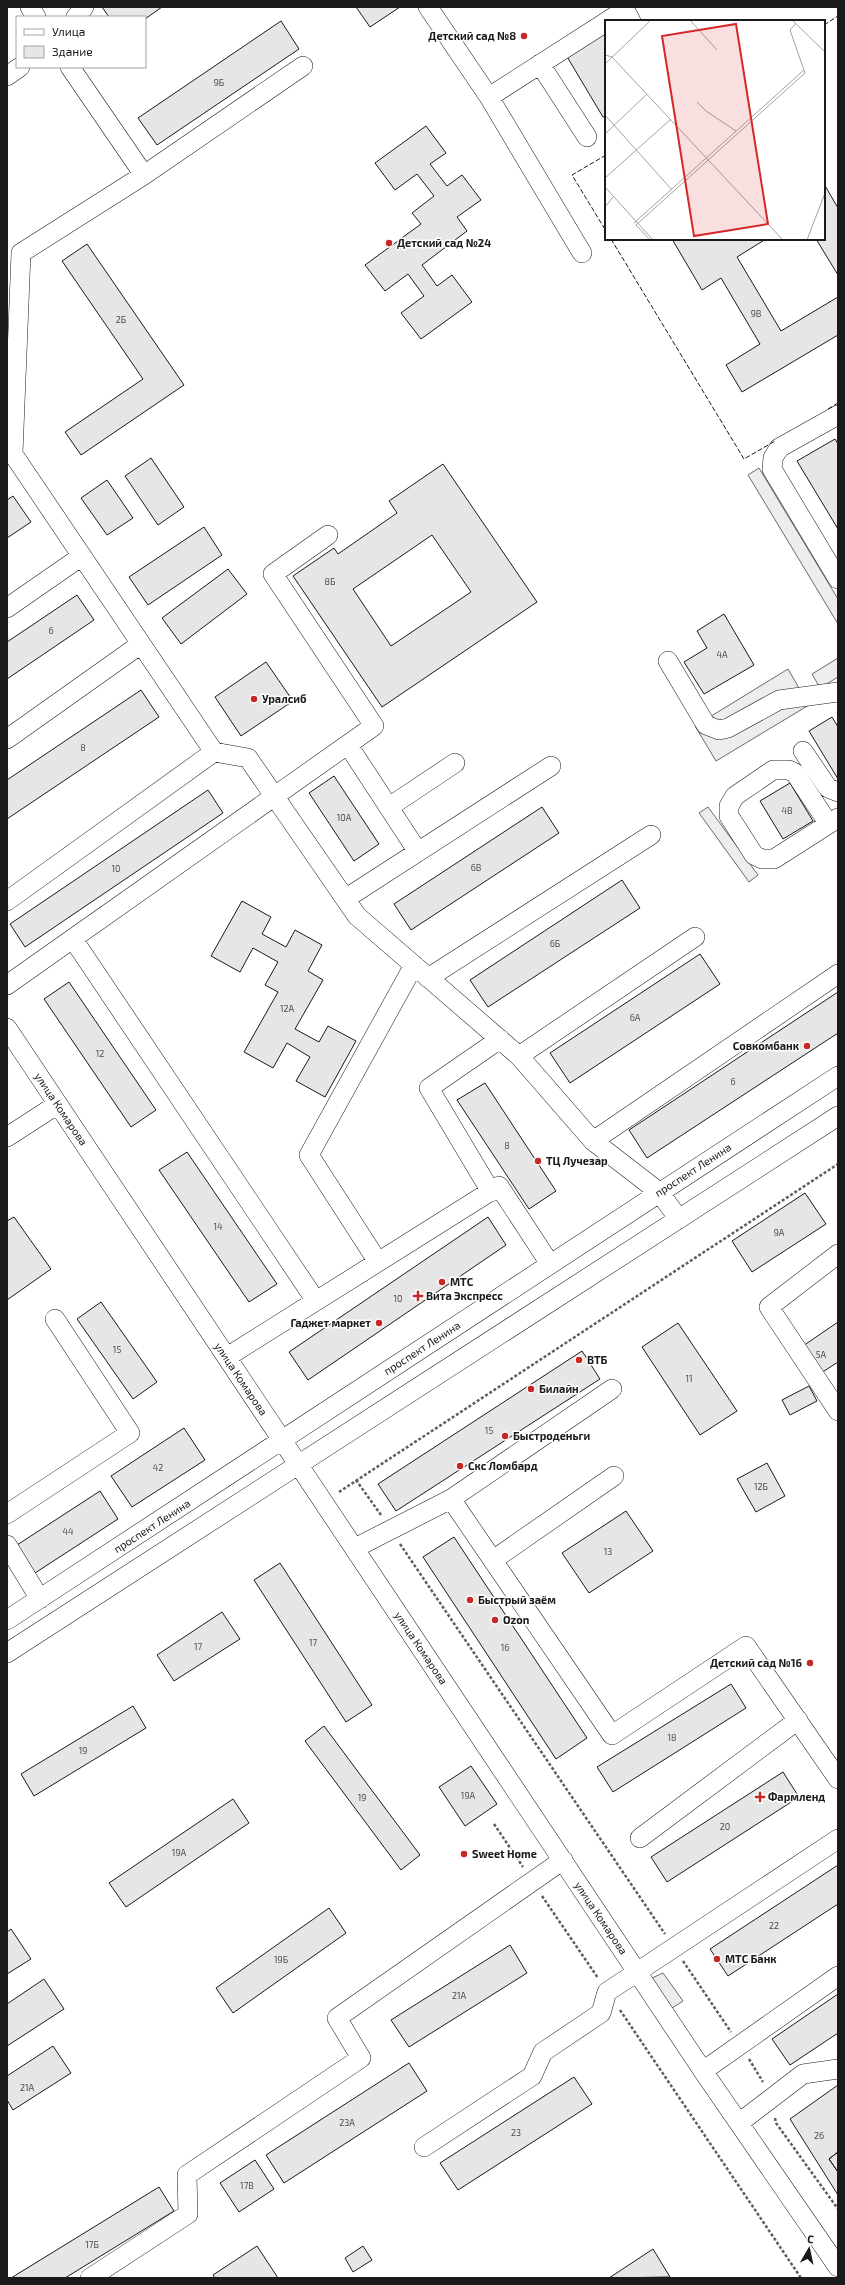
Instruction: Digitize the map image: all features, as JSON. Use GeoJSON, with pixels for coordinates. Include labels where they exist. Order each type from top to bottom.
{"type":"FeatureCollection","features":[{"type":"Feature","properties":{"kind":"street"},"geometry":{"type":"LineString","coordinates":[[30,7],[35,16]]}},
{"type":"Feature","properties":{"kind":"street"},"geometry":{"type":"LineString","coordinates":[[77,16],[84,7]]}},
{"type":"Feature","properties":{"kind":"street"},"geometry":{"type":"LineString","coordinates":[[428,7],[489,97],[582,253]]}},
{"type":"Feature","properties":{"kind":"street"},"geometry":{"type":"LineString","coordinates":[[608,20],[625,10],[630,20]]}},
{"type":"Feature","properties":{"kind":"street"},"geometry":{"type":"LineString","coordinates":[[489,97],[605,22]]}},
{"type":"Feature","properties":{"kind":"street"},"geometry":{"type":"LineString","coordinates":[[540,64],[587,138]]}},
{"type":"Feature","properties":{"kind":"street"},"geometry":{"type":"LineString","coordinates":[[214,752],[82,556],[10,456],[14,253],[144,175],[302,66]]}},
{"type":"Feature","properties":{"kind":"street"},"geometry":{"type":"LineString","coordinates":[[7,76],[19,68]]}},
{"type":"Feature","properties":{"kind":"street"},"geometry":{"type":"LineString","coordinates":[[71,68],[144,175]]}},
{"type":"Feature","properties":{"kind":"street"},"geometry":{"type":"LineString","coordinates":[[838,415],[779,448],[772,463],[772,469],[838,579]]}},
{"type":"Feature","properties":{"kind":"street"},"geometry":{"type":"LineString","coordinates":[[7,985],[374,726],[273,574],[328,535]]}},
{"type":"Feature","properties":{"kind":"street"},"geometry":{"type":"LineString","coordinates":[[7,608],[82,556]]}},
{"type":"Feature","properties":{"kind":"street"},"geometry":{"type":"LineString","coordinates":[[7,739],[141,644]]}},
{"type":"Feature","properties":{"kind":"street"},"geometry":{"type":"LineString","coordinates":[[668,661],[706,725],[719,730],[728,728],[779,700],[838,692]]}},
{"type":"Feature","properties":{"kind":"street"},"geometry":{"type":"LineString","coordinates":[[348,745],[418,852]]}},
{"type":"Feature","properties":{"kind":"street"},"geometry":{"type":"LineString","coordinates":[[803,751],[828,788],[838,792]]}},
{"type":"Feature","properties":{"kind":"street"},"geometry":{"type":"LineString","coordinates":[[7,901],[214,752],[248,758],[357,916],[519,1056],[593,1141],[659,1192],[679,1219]]}},
{"type":"Feature","properties":{"kind":"street"},"geometry":{"type":"LineString","coordinates":[[389,807],[455,763]]}},
{"type":"Feature","properties":{"kind":"street"},"geometry":{"type":"LineString","coordinates":[[345,899],[551,766]]}},
{"type":"Feature","properties":{"kind":"street"},"geometry":{"type":"LineString","coordinates":[[784,769],[795,773],[833,820],[774,859],[762,859],[754,854],[729,816],[729,806],[735,796],[774,770],[784,769]]}},
{"type":"Feature","properties":{"kind":"street"},"geometry":{"type":"LineString","coordinates":[[428,978],[651,834]]}},
{"type":"Feature","properties":{"kind":"street"},"geometry":{"type":"LineString","coordinates":[[519,1056],[696,937]]}},
{"type":"Feature","properties":{"kind":"street"},"geometry":{"type":"LineString","coordinates":[[73,939],[316,1301]]}},
{"type":"Feature","properties":{"kind":"street"},"geometry":{"type":"LineString","coordinates":[[378,1262],[309,1155],[414,965]]}},
{"type":"Feature","properties":{"kind":"street"},"geometry":{"type":"LineString","coordinates":[[593,1141],[838,974]]}},
{"type":"Feature","properties":{"kind":"street","name":"улица Комарова"},"geometry":{"type":"LineString","coordinates":[[7,1028],[638,1972],[657,1995],[703,2071],[838,2267]]}},
{"type":"Feature","properties":{"kind":"street"},"geometry":{"type":"LineString","coordinates":[[491,1192],[429,1088],[500,1039]]}},
{"type":"Feature","properties":{"kind":"street","name":"проспект Ленина"},"geometry":{"type":"LineString","coordinates":[[7,1620],[838,1076]]}},
{"type":"Feature","properties":{"kind":"street"},"geometry":{"type":"LineString","coordinates":[[7,1137],[58,1104]]}},
{"type":"Feature","properties":{"kind":"street"},"geometry":{"type":"LineString","coordinates":[[7,1653],[838,1116]]}},
{"type":"Feature","properties":{"kind":"street"},"geometry":{"type":"LineString","coordinates":[[227,1357],[499,1186],[550,1264]]}},
{"type":"Feature","properties":{"kind":"street"},"geometry":{"type":"LineString","coordinates":[[838,1254],[770,1307],[838,1411]]}},
{"type":"Feature","properties":{"kind":"street"},"geometry":{"type":"LineString","coordinates":[[7,1514],[130,1433],[55,1319]]}},
{"type":"Feature","properties":{"kind":"street"},"geometry":{"type":"LineString","coordinates":[[355,1548],[451,1499],[612,1389]]}},
{"type":"Feature","properties":{"kind":"street"},"geometry":{"type":"LineString","coordinates":[[493,1560],[614,1476]]}},
{"type":"Feature","properties":{"kind":"street"},"geometry":{"type":"LineString","coordinates":[[451,1499],[612,1735],[746,1646],[838,1779]]}},
{"type":"Feature","properties":{"kind":"street"},"geometry":{"type":"LineString","coordinates":[[7,1545],[40,1599]]}},
{"type":"Feature","properties":{"kind":"street"},"geometry":{"type":"LineString","coordinates":[[640,1838],[798,1720]]}},
{"type":"Feature","properties":{"kind":"street"},"geometry":{"type":"LineString","coordinates":[[424,2147],[532,2076],[543,2052],[601,2013],[607,1992],[838,1839]]}},
{"type":"Feature","properties":{"kind":"street"},"geometry":{"type":"LineString","coordinates":[[90,2278],[188,2214],[187,2175],[361,2058],[337,2018],[563,1860]]}},
{"type":"Feature","properties":{"kind":"street"},"geometry":{"type":"LineString","coordinates":[[703,2071],[838,1976]]}},
{"type":"Feature","properties":{"kind":"street"},"geometry":{"type":"LineString","coordinates":[[739,2123],[802,2074],[838,2069]]}},
{"type":"Feature","properties":{"kind":"path"},"geometry":{"type":"LineString","coordinates":[[339,1492],[838,1164]]}},
{"type":"Feature","properties":{"kind":"path"},"geometry":{"type":"LineString","coordinates":[[356,1480],[740,2046],[773,2097],[776,2123],[838,2209]]}},
{"type":"Feature","properties":{"kind":"path"},"geometry":{"type":"LineString","coordinates":[[494,1824],[801,2278]]}},
{"type":"Feature","properties":{"kind":"shaded area"},"geometry":{"type":"Polygon","coordinates":[[[759,468],[838,599],[838,624],[748,475],[759,468]]]}},
{"type":"Feature","properties":{"kind":"shaded area"},"geometry":{"type":"Polygon","coordinates":[[[838,658],[838,677],[820,688],[812,674],[838,658]]]}},
{"type":"Feature","properties":{"kind":"shaded area"},"geometry":{"type":"Polygon","coordinates":[[[788,669],[809,705],[716,761],[695,726],[788,669]]]}},
{"type":"Feature","properties":{"kind":"shaded area"},"geometry":{"type":"Polygon","coordinates":[[[708,807],[758,875],[749,882],[699,813],[708,807]]]}},
{"type":"Feature","properties":{"kind":"shaded area"},"geometry":{"type":"Polygon","coordinates":[[[663,1973],[683,2001],[669,2010],[650,1979],[663,1973]]]}},
{"type":"Feature","properties":{"kind":"building"},"geometry":{"type":"Polygon","coordinates":[[[102,7],[162,7],[146,18],[146,16],[108,16],[102,7]]]}},
{"type":"Feature","properties":{"kind":"building"},"geometry":{"type":"Polygon","coordinates":[[[356,7],[400,7],[370,27],[356,7]]]}},
{"type":"Feature","properties":{"kind":"building"},"geometry":{"type":"Polygon","coordinates":[[[281,21],[299,49],[157,145],[138,118],[281,21]]]}},
{"type":"Feature","properties":{"kind":"building"},"geometry":{"type":"Polygon","coordinates":[[[605,32],[605,116],[603,117],[566,55],[605,32]]]}},
{"type":"Feature","properties":{"kind":"building"},"geometry":{"type":"Polygon","coordinates":[[[426,126],[446,153],[430,164],[447,186],[462,175],[481,200],[457,217],[467,231],[422,265],[437,286],[452,275],[472,302],[421,339],[401,313],[424,296],[408,274],[385,291],[365,265],[421,224],[412,213],[434,196],[417,174],[395,190],[375,163],[426,126]]]}},
{"type":"Feature","properties":{"kind":"building"},"geometry":{"type":"Polygon","coordinates":[[[825,186],[838,208],[838,275],[817,240],[825,240],[825,186]]]}},
{"type":"Feature","properties":{"kind":"building"},"geometry":{"type":"Polygon","coordinates":[[[673,240],[764,240],[737,257],[781,331],[838,297],[838,335],[742,392],[726,365],[760,344],[721,278],[702,290],[673,240]]]}},
{"type":"Feature","properties":{"kind":"building"},"geometry":{"type":"Polygon","coordinates":[[[87,244],[184,385],[81,455],[65,432],[143,379],[62,261],[87,244]]]}},
{"type":"Feature","properties":{"kind":"building"},"geometry":{"type":"Polygon","coordinates":[[[835,439],[838,444],[838,529],[797,461],[835,439]]]}},
{"type":"Feature","properties":{"kind":"building"},"geometry":{"type":"Polygon","coordinates":[[[151,458],[184,507],[158,525],[125,476],[151,458]]]}},
{"type":"Feature","properties":{"kind":"building"},"geometry":{"type":"Polygon","coordinates":[[[443,464],[537,602],[382,707],[293,576],[334,548],[338,554],[397,513],[389,501],[443,464]],[[432,535],[353,589],[391,646],[471,592],[432,535]]]}},
{"type":"Feature","properties":{"kind":"building"},"geometry":{"type":"Polygon","coordinates":[[[107,480],[133,518],[107,535],[81,498],[107,480]]]}},
{"type":"Feature","properties":{"kind":"building"},"geometry":{"type":"Polygon","coordinates":[[[13,496],[31,522],[7,538],[7,500],[13,496]]]}},
{"type":"Feature","properties":{"kind":"building"},"geometry":{"type":"Polygon","coordinates":[[[204,527],[222,555],[148,605],[129,577],[204,527]]]}},
{"type":"Feature","properties":{"kind":"building"},"geometry":{"type":"Polygon","coordinates":[[[228,569],[247,594],[181,644],[162,618],[228,569]]]}},
{"type":"Feature","properties":{"kind":"building"},"geometry":{"type":"Polygon","coordinates":[[[77,595],[94,620],[7,679],[7,642],[77,595]]]}},
{"type":"Feature","properties":{"kind":"building"},"geometry":{"type":"Polygon","coordinates":[[[724,614],[754,665],[704,694],[684,662],[707,648],[697,631],[724,614]]]}},
{"type":"Feature","properties":{"kind":"building","name":"Уралсиб"},"geometry":{"type":"Polygon","coordinates":[[[266,662],[293,701],[241,736],[215,697],[266,662]]]}},
{"type":"Feature","properties":{"kind":"building"},"geometry":{"type":"Polygon","coordinates":[[[141,690],[159,717],[7,819],[7,780],[141,690]]]}},
{"type":"Feature","properties":{"kind":"building"},"geometry":{"type":"Polygon","coordinates":[[[832,717],[838,727],[838,779],[809,731],[832,717]]]}},
{"type":"Feature","properties":{"kind":"building"},"geometry":{"type":"Polygon","coordinates":[[[334,776],[379,844],[354,861],[309,793],[334,776]]]}},
{"type":"Feature","properties":{"kind":"building"},"geometry":{"type":"Polygon","coordinates":[[[790,783],[813,821],[783,839],[760,801],[790,783]]]}},
{"type":"Feature","properties":{"kind":"building"},"geometry":{"type":"Polygon","coordinates":[[[208,790],[223,813],[25,947],[10,924],[208,790]]]}},
{"type":"Feature","properties":{"kind":"building"},"geometry":{"type":"Polygon","coordinates":[[[542,807],[559,833],[411,930],[394,904],[542,807]]]}},
{"type":"Feature","properties":{"kind":"building"},"geometry":{"type":"Polygon","coordinates":[[[622,880],[640,908],[488,1007],[470,980],[622,880]]]}},
{"type":"Feature","properties":{"kind":"building"},"geometry":{"type":"Polygon","coordinates":[[[242,901],[271,917],[262,934],[286,947],[295,930],[322,945],[308,971],[323,980],[295,1029],[319,1042],[328,1026],[356,1041],[325,1097],[296,1081],[310,1057],[287,1043],[273,1068],[244,1052],[278,992],[265,985],[278,962],[253,948],[240,972],[211,956],[242,901]]]}},
{"type":"Feature","properties":{"kind":"building"},"geometry":{"type":"Polygon","coordinates":[[[700,954],[720,984],[570,1083],[550,1053],[700,954]]]}},
{"type":"Feature","properties":{"kind":"building"},"geometry":{"type":"Polygon","coordinates":[[[69,982],[156,1110],[131,1127],[44,999],[69,982]]]}},
{"type":"Feature","properties":{"kind":"building"},"geometry":{"type":"Polygon","coordinates":[[[838,992],[838,1033],[647,1158],[629,1130],[838,992]]]}},
{"type":"Feature","properties":{"kind":"building"},"geometry":{"type":"Polygon","coordinates":[[[485,1083],[556,1191],[529,1209],[457,1100],[485,1083]]]}},
{"type":"Feature","properties":{"kind":"building"},"geometry":{"type":"Polygon","coordinates":[[[187,1152],[277,1284],[249,1302],[159,1170],[187,1152]]]}},
{"type":"Feature","properties":{"kind":"building"},"geometry":{"type":"Polygon","coordinates":[[[805,1193],[826,1224],[752,1272],[732,1241],[805,1193]]]}},
{"type":"Feature","properties":{"kind":"building"},"geometry":{"type":"Polygon","coordinates":[[[14,1217],[51,1269],[7,1300],[7,1221],[14,1217]]]}},
{"type":"Feature","properties":{"kind":"building"},"geometry":{"type":"Polygon","coordinates":[[[488,1217],[506,1245],[308,1380],[289,1352],[488,1217]]]}},
{"type":"Feature","properties":{"kind":"building"},"geometry":{"type":"Polygon","coordinates":[[[101,1302],[157,1382],[133,1399],[77,1319],[101,1302]]]}},
{"type":"Feature","properties":{"kind":"building"},"geometry":{"type":"Polygon","coordinates":[[[838,1322],[838,1362],[818,1375],[800,1348],[838,1322]]]}},
{"type":"Feature","properties":{"kind":"building"},"geometry":{"type":"Polygon","coordinates":[[[678,1323],[737,1411],[700,1435],[642,1347],[678,1323]]]}},
{"type":"Feature","properties":{"kind":"building"},"geometry":{"type":"Polygon","coordinates":[[[582,1351],[600,1379],[396,1511],[378,1484],[582,1351]]]}},
{"type":"Feature","properties":{"kind":"building"},"geometry":{"type":"Polygon","coordinates":[[[809,1386],[817,1401],[790,1415],[782,1400],[809,1386]]]}},
{"type":"Feature","properties":{"kind":"building"},"geometry":{"type":"Polygon","coordinates":[[[184,1428],[205,1460],[132,1507],[111,1476],[184,1428]]]}},
{"type":"Feature","properties":{"kind":"building"},"geometry":{"type":"Polygon","coordinates":[[[767,1463],[785,1496],[756,1512],[737,1479],[767,1463]]]}},
{"type":"Feature","properties":{"kind":"building"},"geometry":{"type":"Polygon","coordinates":[[[100,1491],[118,1519],[35,1573],[17,1545],[100,1491]]]}},
{"type":"Feature","properties":{"kind":"building"},"geometry":{"type":"Polygon","coordinates":[[[626,1511],[653,1551],[589,1593],[562,1553],[626,1511]]]}},
{"type":"Feature","properties":{"kind":"building"},"geometry":{"type":"Polygon","coordinates":[[[454,1537],[587,1738],[556,1759],[423,1557],[454,1537]]]}},
{"type":"Feature","properties":{"kind":"building"},"geometry":{"type":"Polygon","coordinates":[[[280,1563],[372,1705],[346,1722],[254,1580],[280,1563]]]}},
{"type":"Feature","properties":{"kind":"building"},"geometry":{"type":"Polygon","coordinates":[[[222,1612],[240,1639],[174,1681],[157,1655],[222,1612]]]}},
{"type":"Feature","properties":{"kind":"building"},"geometry":{"type":"Polygon","coordinates":[[[731,1684],[746,1708],[613,1792],[597,1767],[731,1684]]]}},
{"type":"Feature","properties":{"kind":"building"},"geometry":{"type":"Polygon","coordinates":[[[133,1706],[146,1728],[34,1796],[21,1774],[133,1706]]]}},
{"type":"Feature","properties":{"kind":"building"},"geometry":{"type":"Polygon","coordinates":[[[324,1726],[420,1855],[401,1870],[305,1741],[324,1726]]]}},
{"type":"Feature","properties":{"kind":"building"},"geometry":{"type":"Polygon","coordinates":[[[471,1766],[497,1804],[465,1826],[439,1787],[471,1766]]]}},
{"type":"Feature","properties":{"kind":"building"},"geometry":{"type":"Polygon","coordinates":[[[783,1772],[799,1797],[667,1882],[651,1857],[783,1772]]]}},
{"type":"Feature","properties":{"kind":"building"},"geometry":{"type":"Polygon","coordinates":[[[233,1799],[249,1823],[126,1907],[109,1883],[233,1799]]]}},
{"type":"Feature","properties":{"kind":"building"},"geometry":{"type":"Polygon","coordinates":[[[838,1865],[838,1904],[728,1976],[710,1949],[838,1865]]]}},
{"type":"Feature","properties":{"kind":"building"},"geometry":{"type":"Polygon","coordinates":[[[329,1908],[346,1933],[233,2013],[216,1988],[329,1908]]]}},
{"type":"Feature","properties":{"kind":"building"},"geometry":{"type":"Polygon","coordinates":[[[11,1929],[31,1959],[7,1974],[7,1932],[11,1929]]]}},
{"type":"Feature","properties":{"kind":"building"},"geometry":{"type":"Polygon","coordinates":[[[510,1945],[527,1973],[409,2047],[391,2020],[510,1945]]]}},
{"type":"Feature","properties":{"kind":"building"},"geometry":{"type":"Polygon","coordinates":[[[44,1979],[64,2009],[7,2046],[7,2004],[44,1979]]]}},
{"type":"Feature","properties":{"kind":"building"},"geometry":{"type":"Polygon","coordinates":[[[838,1994],[838,2033],[790,2065],[772,2039],[838,1994]]]}},
{"type":"Feature","properties":{"kind":"building"},"geometry":{"type":"Polygon","coordinates":[[[53,2046],[71,2073],[13,2110],[7,2100],[7,2076],[53,2046]]]}},
{"type":"Feature","properties":{"kind":"building"},"geometry":{"type":"Polygon","coordinates":[[[409,2063],[427,2091],[284,2183],[266,2155],[409,2063]]]}},
{"type":"Feature","properties":{"kind":"building"},"geometry":{"type":"Polygon","coordinates":[[[574,2077],[592,2104],[458,2190],[440,2163],[574,2077]]]}},
{"type":"Feature","properties":{"kind":"building"},"geometry":{"type":"Polygon","coordinates":[[[838,2085],[838,2152],[829,2159],[838,2172],[838,2195],[790,2119],[838,2085]]]}},
{"type":"Feature","properties":{"kind":"building"},"geometry":{"type":"Polygon","coordinates":[[[838,2152],[838,2172],[829,2159],[838,2152]]]}},
{"type":"Feature","properties":{"kind":"building"},"geometry":{"type":"Polygon","coordinates":[[[255,2160],[274,2189],[239,2212],[220,2183],[255,2160]]]}},
{"type":"Feature","properties":{"kind":"building"},"geometry":{"type":"Polygon","coordinates":[[[159,2187],[174,2211],[65,2278],[11,2278],[159,2187]]]}},
{"type":"Feature","properties":{"kind":"building"},"geometry":{"type":"Polygon","coordinates":[[[257,2246],[278,2278],[215,2278],[213,2275],[257,2246]]]}},
{"type":"Feature","properties":{"kind":"building"},"geometry":{"type":"Polygon","coordinates":[[[363,2246],[372,2260],[353,2272],[345,2258],[363,2246]]]}},
{"type":"Feature","properties":{"kind":"building"},"geometry":{"type":"Polygon","coordinates":[[[653,2249],[670,2277],[609,2278],[653,2249]]]}},
{"type":"Feature","properties":{"kind":"fence"},"geometry":{"type":"LineString","coordinates":[[825,24],[838,16]]}},
{"type":"Feature","properties":{"kind":"fence"},"geometry":{"type":"LineString","coordinates":[[605,156],[572,175],[605,229]]}},
{"type":"Feature","properties":{"kind":"fence"},"geometry":{"type":"LineString","coordinates":[[612,240],[744,459],[775,441]]}},
{"type":"Feature","properties":{"kind":"fence"},"geometry":{"type":"LineString","coordinates":[[828,409],[838,403]]}},
{"type":"Feature","properties":{"kind":"place","name":"Детский сад №8"},"geometry":{"type":"Point","coordinates":[524,36]}},
{"type":"Feature","properties":{"kind":"place","name":"Детский сад №24"},"geometry":{"type":"Point","coordinates":[389,243]}},
{"type":"Feature","properties":{"kind":"place","name":"Уралсиб"},"geometry":{"type":"Point","coordinates":[254,699]}},
{"type":"Feature","properties":{"kind":"place","name":"Совкомбанк"},"geometry":{"type":"Point","coordinates":[807,1046]}},
{"type":"Feature","properties":{"kind":"place","name":"ТЦ Лучезар"},"geometry":{"type":"Point","coordinates":[538,1161]}},
{"type":"Feature","properties":{"kind":"place","name":"МТС"},"geometry":{"type":"Point","coordinates":[442,1282]}},
{"type":"Feature","properties":{"kind":"place","name":"Вита Экспресс"},"geometry":{"type":"Point","coordinates":[418,1296]}},
{"type":"Feature","properties":{"kind":"place","name":"Гаджет маркет"},"geometry":{"type":"Point","coordinates":[379,1323]}},
{"type":"Feature","properties":{"kind":"place","name":"ВТБ"},"geometry":{"type":"Point","coordinates":[579,1360]}},
{"type":"Feature","properties":{"kind":"place","name":"Билайн"},"geometry":{"type":"Point","coordinates":[531,1389]}},
{"type":"Feature","properties":{"kind":"place","name":"Быстроденьги"},"geometry":{"type":"Point","coordinates":[505,1436]}},
{"type":"Feature","properties":{"kind":"place","name":"Скс Ломбард"},"geometry":{"type":"Point","coordinates":[460,1466]}},
{"type":"Feature","properties":{"kind":"place","name":"Быстрый заём"},"geometry":{"type":"Point","coordinates":[470,1600]}},
{"type":"Feature","properties":{"kind":"place","name":"Ozon"},"geometry":{"type":"Point","coordinates":[495,1620]}},
{"type":"Feature","properties":{"kind":"place","name":"Детский сад №16"},"geometry":{"type":"Point","coordinates":[810,1663]}},
{"type":"Feature","properties":{"kind":"place","name":"Фармленд"},"geometry":{"type":"Point","coordinates":[760,1797]}},
{"type":"Feature","properties":{"kind":"place","name":"Sweet Home"},"geometry":{"type":"Point","coordinates":[464,1854]}},
{"type":"Feature","properties":{"kind":"place","name":"МТС Банк"},"geometry":{"type":"Point","coordinates":[717,1959]}}]}
